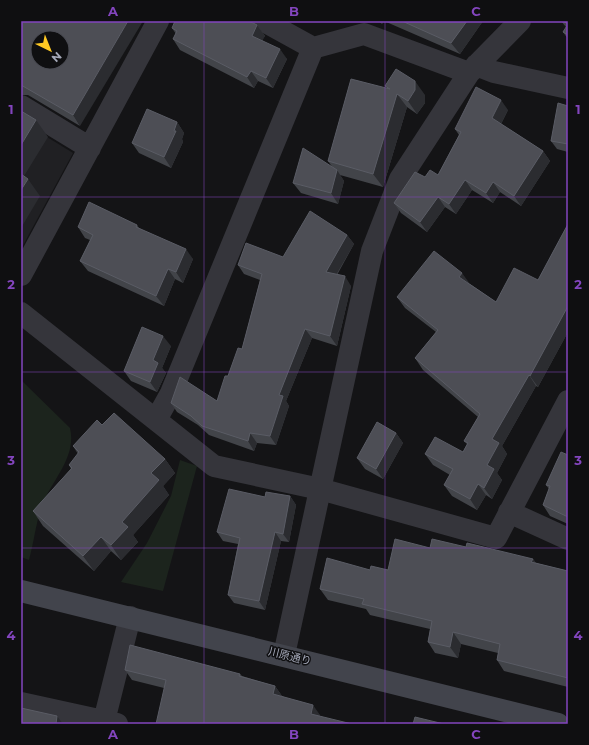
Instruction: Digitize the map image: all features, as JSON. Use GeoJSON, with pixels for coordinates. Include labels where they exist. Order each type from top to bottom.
{"type":"FeatureCollection","features":[{"type":"Feature","properties":{"kind":"street"},"geometry":{"type":"LineString","coordinates":[[21,275],[158,21]]}},
{"type":"Feature","properties":{"kind":"street"},"geometry":{"type":"LineString","coordinates":[[264,21],[313,48],[364,34],[473,69],[568,88]]}},
{"type":"Feature","properties":{"kind":"street"},"geometry":{"type":"LineString","coordinates":[[284,655],[372,251],[400,179],[473,69],[520,21]]}},
{"type":"Feature","properties":{"kind":"street"},"geometry":{"type":"LineString","coordinates":[[156,420],[174,386],[313,48]]}},
{"type":"Feature","properties":{"kind":"street"},"geometry":{"type":"LineString","coordinates":[[21,106],[90,148]]}},
{"type":"Feature","properties":{"kind":"street"},"geometry":{"type":"LineString","coordinates":[[21,313],[214,466],[320,489],[496,538],[568,401]]}},
{"type":"Feature","properties":{"kind":"street"},"geometry":{"type":"LineString","coordinates":[[509,512],[568,539]]}},
{"type":"Feature","properties":{"kind":"street","name":"川原通り"},"geometry":{"type":"LineString","coordinates":[[21,590],[558,724]]}},
{"type":"Feature","properties":{"kind":"street"},"geometry":{"type":"LineString","coordinates":[[21,703],[111,723],[130,617]]}},
{"type":"Feature","properties":{"kind":"shaded area"},"geometry":{"type":"Polygon","coordinates":[[[21,121],[73,153],[21,249],[21,121]]]}},
{"type":"Feature","properties":{"kind":"shaded area"},"geometry":{"type":"Polygon","coordinates":[[[21,380],[70,428],[71,439],[67,459],[42,505],[29,560],[21,557],[21,380]]]}},
{"type":"Feature","properties":{"kind":"shaded area"},"geometry":{"type":"Polygon","coordinates":[[[180,460],[197,466],[163,591],[121,582],[147,543],[171,496],[180,460]]]}},
{"type":"Feature","properties":{"kind":"building"},"geometry":{"type":"Polygon","coordinates":[[[21,21],[128,21],[73,115],[21,85],[21,21]]]}},
{"type":"Feature","properties":{"kind":"building"},"geometry":{"type":"Polygon","coordinates":[[[175,21],[249,21],[257,25],[252,36],[280,49],[266,78],[251,71],[247,77],[173,39],[177,31],[172,28],[175,21]]]}},
{"type":"Feature","properties":{"kind":"building"},"geometry":{"type":"Polygon","coordinates":[[[402,21],[467,21],[451,43],[402,21]]]}},
{"type":"Feature","properties":{"kind":"building"},"geometry":{"type":"Polygon","coordinates":[[[568,24],[568,35],[563,32],[568,24]]]}},
{"type":"Feature","properties":{"kind":"building"},"geometry":{"type":"Polygon","coordinates":[[[396,69],[415,81],[415,90],[408,101],[397,94],[373,174],[328,161],[351,79],[390,89],[385,86],[396,69]]]}},
{"type":"Feature","properties":{"kind":"building"},"geometry":{"type":"Polygon","coordinates":[[[476,87],[501,100],[492,118],[543,151],[514,196],[493,182],[486,193],[465,180],[449,204],[438,197],[420,222],[394,203],[415,172],[425,177],[430,170],[438,175],[461,132],[455,129],[476,87]]]}},
{"type":"Feature","properties":{"kind":"building"},"geometry":{"type":"Polygon","coordinates":[[[558,103],[568,106],[568,144],[551,141],[558,103]]]}},
{"type":"Feature","properties":{"kind":"building"},"geometry":{"type":"Polygon","coordinates":[[[147,109],[177,122],[174,131],[176,131],[164,157],[132,143],[147,109]]]}},
{"type":"Feature","properties":{"kind":"building"},"geometry":{"type":"Polygon","coordinates":[[[21,111],[36,120],[21,145],[21,111]]]}},
{"type":"Feature","properties":{"kind":"building"},"geometry":{"type":"Polygon","coordinates":[[[303,148],[337,170],[331,193],[293,183],[303,148]]]}},
{"type":"Feature","properties":{"kind":"building"},"geometry":{"type":"Polygon","coordinates":[[[21,174],[28,179],[21,190],[21,174]]]}},
{"type":"Feature","properties":{"kind":"building"},"geometry":{"type":"Polygon","coordinates":[[[89,202],[137,225],[136,227],[186,249],[176,272],[168,269],[156,296],[80,261],[93,235],[78,227],[89,202]]]}},
{"type":"Feature","properties":{"kind":"building"},"geometry":{"type":"Polygon","coordinates":[[[310,211],[347,235],[326,272],[345,276],[330,336],[305,329],[279,395],[283,396],[270,436],[250,433],[248,441],[202,426],[191,416],[171,403],[180,377],[217,401],[225,376],[228,376],[238,348],[242,349],[262,274],[238,265],[246,243],[283,257],[310,211]]]}},
{"type":"Feature","properties":{"kind":"building"},"geometry":{"type":"Polygon","coordinates":[[[568,224],[568,306],[530,376],[529,375],[492,439],[499,443],[487,465],[494,469],[484,488],[478,484],[470,499],[444,485],[453,469],[425,454],[435,437],[463,452],[468,443],[464,441],[480,414],[415,358],[438,330],[397,297],[434,251],[462,273],[459,277],[496,302],[514,268],[538,280],[568,224]]]}},
{"type":"Feature","properties":{"kind":"building"},"geometry":{"type":"Polygon","coordinates":[[[142,327],[163,336],[153,360],[158,363],[150,382],[124,371],[142,327]]]}},
{"type":"Feature","properties":{"kind":"building"},"geometry":{"type":"Polygon","coordinates":[[[114,413],[165,459],[151,473],[159,480],[122,522],[128,527],[111,545],[101,537],[83,556],[33,511],[72,468],[69,465],[79,452],[73,446],[97,420],[102,425],[114,413]]]}},
{"type":"Feature","properties":{"kind":"building"},"geometry":{"type":"Polygon","coordinates":[[[377,422],[396,433],[376,469],[357,458],[377,422]]]}},
{"type":"Feature","properties":{"kind":"building"},"geometry":{"type":"Polygon","coordinates":[[[561,452],[568,455],[568,517],[543,505],[550,486],[546,485],[561,452]]]}},
{"type":"Feature","properties":{"kind":"building"},"geometry":{"type":"Polygon","coordinates":[[[229,489],[265,497],[266,492],[290,496],[283,534],[275,532],[259,601],[228,595],[240,538],[217,532],[229,489]]]}},
{"type":"Feature","properties":{"kind":"building"},"geometry":{"type":"Polygon","coordinates":[[[395,539],[430,548],[432,539],[466,547],[467,543],[533,559],[531,562],[568,571],[568,678],[497,660],[500,644],[453,632],[450,647],[428,642],[432,621],[362,604],[364,599],[320,589],[327,558],[370,570],[371,566],[388,570],[395,539]]]}},
{"type":"Feature","properties":{"kind":"building"},"geometry":{"type":"Polygon","coordinates":[[[130,645],[240,674],[239,676],[275,686],[273,694],[313,705],[311,714],[352,724],[156,724],[166,680],[125,670],[130,645]]]}},
{"type":"Feature","properties":{"kind":"building"},"geometry":{"type":"Polygon","coordinates":[[[21,708],[57,716],[56,724],[21,724],[21,708]]]}},
{"type":"Feature","properties":{"kind":"building"},"geometry":{"type":"Polygon","coordinates":[[[415,717],[444,724],[413,724],[415,717]]]}}]}
